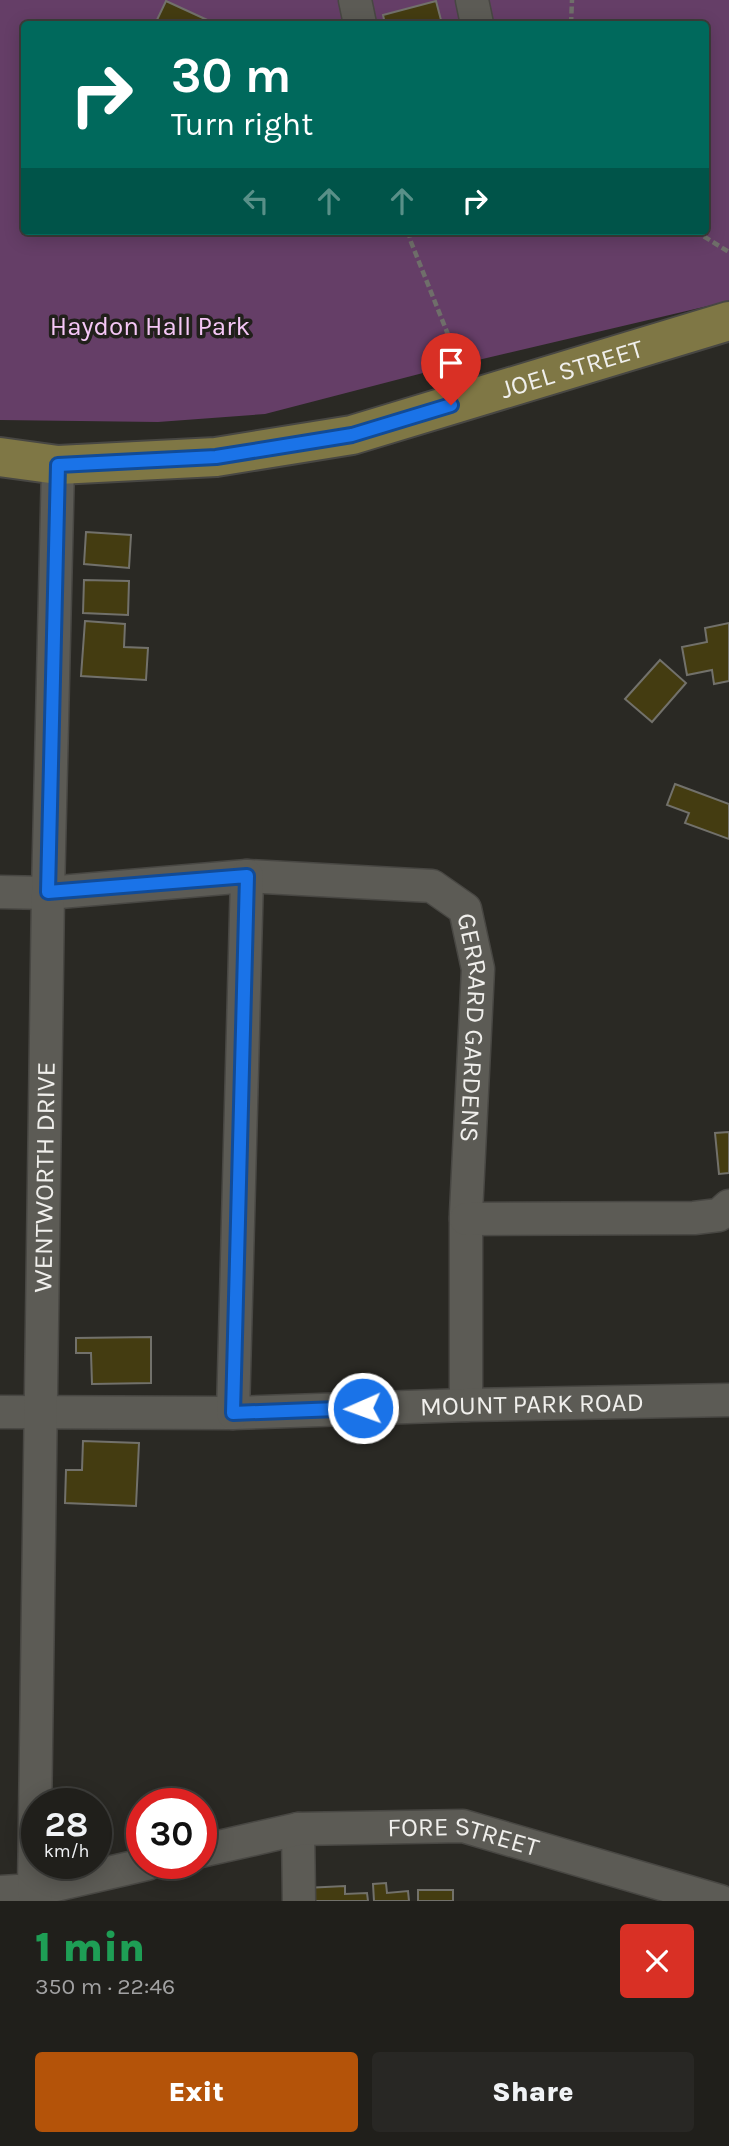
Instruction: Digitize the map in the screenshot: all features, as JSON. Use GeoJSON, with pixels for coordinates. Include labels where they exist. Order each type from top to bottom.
{"type":"FeatureCollection","features":[{"type":"Feature","properties":{"kind":"main road","name":"JOEL STREET"},"geometry":{"type":"LineString","coordinates":[[0,457],[58,465],[216,457],[352,435],[729,321]]}},
{"type":"Feature","properties":{"kind":"street"},"geometry":{"type":"LineString","coordinates":[[355,0],[359,21]]}},
{"type":"Feature","properties":{"kind":"street"},"geometry":{"type":"LineString","coordinates":[[472,0],[476,21]]}},
{"type":"Feature","properties":{"kind":"street","name":"WENTWORTH DRIVE"},"geometry":{"type":"LineString","coordinates":[[35,1895],[48,892],[58,465]]}},
{"type":"Feature","properties":{"kind":"street"},"geometry":{"type":"LineString","coordinates":[[233,1413],[247,876]]}},
{"type":"Feature","properties":{"kind":"street","name":"GERRARD GARDENS"},"geometry":{"type":"LineString","coordinates":[[0,892],[48,892],[247,876],[432,886],[465,909],[478,969],[466,1219],[466,1405]]}},
{"type":"Feature","properties":{"kind":"street"},"geometry":{"type":"LineString","coordinates":[[466,1219],[694,1218],[719,1215],[729,1206]]}},
{"type":"Feature","properties":{"kind":"street","name":"MOUNT PARK ROAD"},"geometry":{"type":"LineString","coordinates":[[0,1412],[233,1413],[729,1399]]}},
{"type":"Feature","properties":{"kind":"street","name":"FORE STREET"},"geometry":{"type":"LineString","coordinates":[[217,1847],[298,1829],[463,1826],[720,1901]]}},
{"type":"Feature","properties":{"kind":"street"},"geometry":{"type":"LineString","coordinates":[[298,1829],[299,1901]]}},
{"type":"Feature","properties":{"kind":"street"},"geometry":{"type":"LineString","coordinates":[[0,1892],[35,1895],[126,1870]]}},
{"type":"Feature","properties":{"kind":"path"},"geometry":{"type":"LineString","coordinates":[[571,21],[572,0]]}},
{"type":"Feature","properties":{"kind":"path"},"geometry":{"type":"LineString","coordinates":[[409,235],[460,364]]}},
{"type":"Feature","properties":{"kind":"path"},"geometry":{"type":"LineString","coordinates":[[701,235],[729,252]]}},
{"type":"Feature","properties":{"kind":"green space","name":"Haydon Hall Park"},"geometry":{"type":"Polygon","coordinates":[[[0,0],[729,0],[729,301],[423,373],[265,414],[158,422],[0,420],[0,0]]]}},
{"type":"Feature","properties":{"kind":"building"},"geometry":{"type":"Polygon","coordinates":[[[166,1],[209,21],[156,21],[166,1]]]}},
{"type":"Feature","properties":{"kind":"building"},"geometry":{"type":"Polygon","coordinates":[[[436,1],[441,20],[384,21],[383,15],[436,1]]]}},
{"type":"Feature","properties":{"kind":"building"},"geometry":{"type":"Polygon","coordinates":[[[86,532],[131,535],[129,568],[84,564],[86,532]]]}},
{"type":"Feature","properties":{"kind":"building"},"geometry":{"type":"Polygon","coordinates":[[[84,580],[129,581],[128,615],[83,613],[84,580]]]}},
{"type":"Feature","properties":{"kind":"building"},"geometry":{"type":"Polygon","coordinates":[[[85,621],[125,624],[124,647],[148,648],[146,680],[81,676],[85,621]]]}},
{"type":"Feature","properties":{"kind":"building"},"geometry":{"type":"Polygon","coordinates":[[[729,623],[729,681],[714,684],[712,670],[687,675],[682,647],[707,642],[705,628],[729,623]]]}},
{"type":"Feature","properties":{"kind":"building"},"geometry":{"type":"Polygon","coordinates":[[[660,660],[686,683],[652,722],[625,699],[660,660]]]}},
{"type":"Feature","properties":{"kind":"building"},"geometry":{"type":"Polygon","coordinates":[[[675,784],[729,804],[729,839],[685,823],[689,813],[667,805],[675,784]]]}},
{"type":"Feature","properties":{"kind":"building"},"geometry":{"type":"Polygon","coordinates":[[[729,1132],[729,1173],[719,1174],[715,1133],[729,1132]]]}},
{"type":"Feature","properties":{"kind":"building"},"geometry":{"type":"Polygon","coordinates":[[[151,1337],[151,1383],[92,1384],[91,1353],[76,1353],[76,1338],[151,1337]]]}},
{"type":"Feature","properties":{"kind":"building"},"geometry":{"type":"Polygon","coordinates":[[[83,1441],[139,1443],[136,1506],[65,1503],[66,1470],[82,1470],[83,1441]]]}},
{"type":"Feature","properties":{"kind":"building"},"geometry":{"type":"Polygon","coordinates":[[[386,1883],[387,1893],[408,1891],[409,1901],[374,1901],[373,1884],[386,1883]]]}},
{"type":"Feature","properties":{"kind":"building"},"geometry":{"type":"Polygon","coordinates":[[[345,1886],[345,1894],[367,1893],[368,1901],[306,1901],[305,1888],[345,1886]]]}},
{"type":"Feature","properties":{"kind":"building"},"geometry":{"type":"Polygon","coordinates":[[[418,1890],[453,1890],[453,1901],[418,1901],[418,1890]]]}},
{"type":"Feature","properties":{"kind":"route"},"geometry":{"type":"LineString","coordinates":[[363,1408],[233,1413],[247,876],[48,892],[58,465],[216,457],[352,435],[451,405]]}}]}
